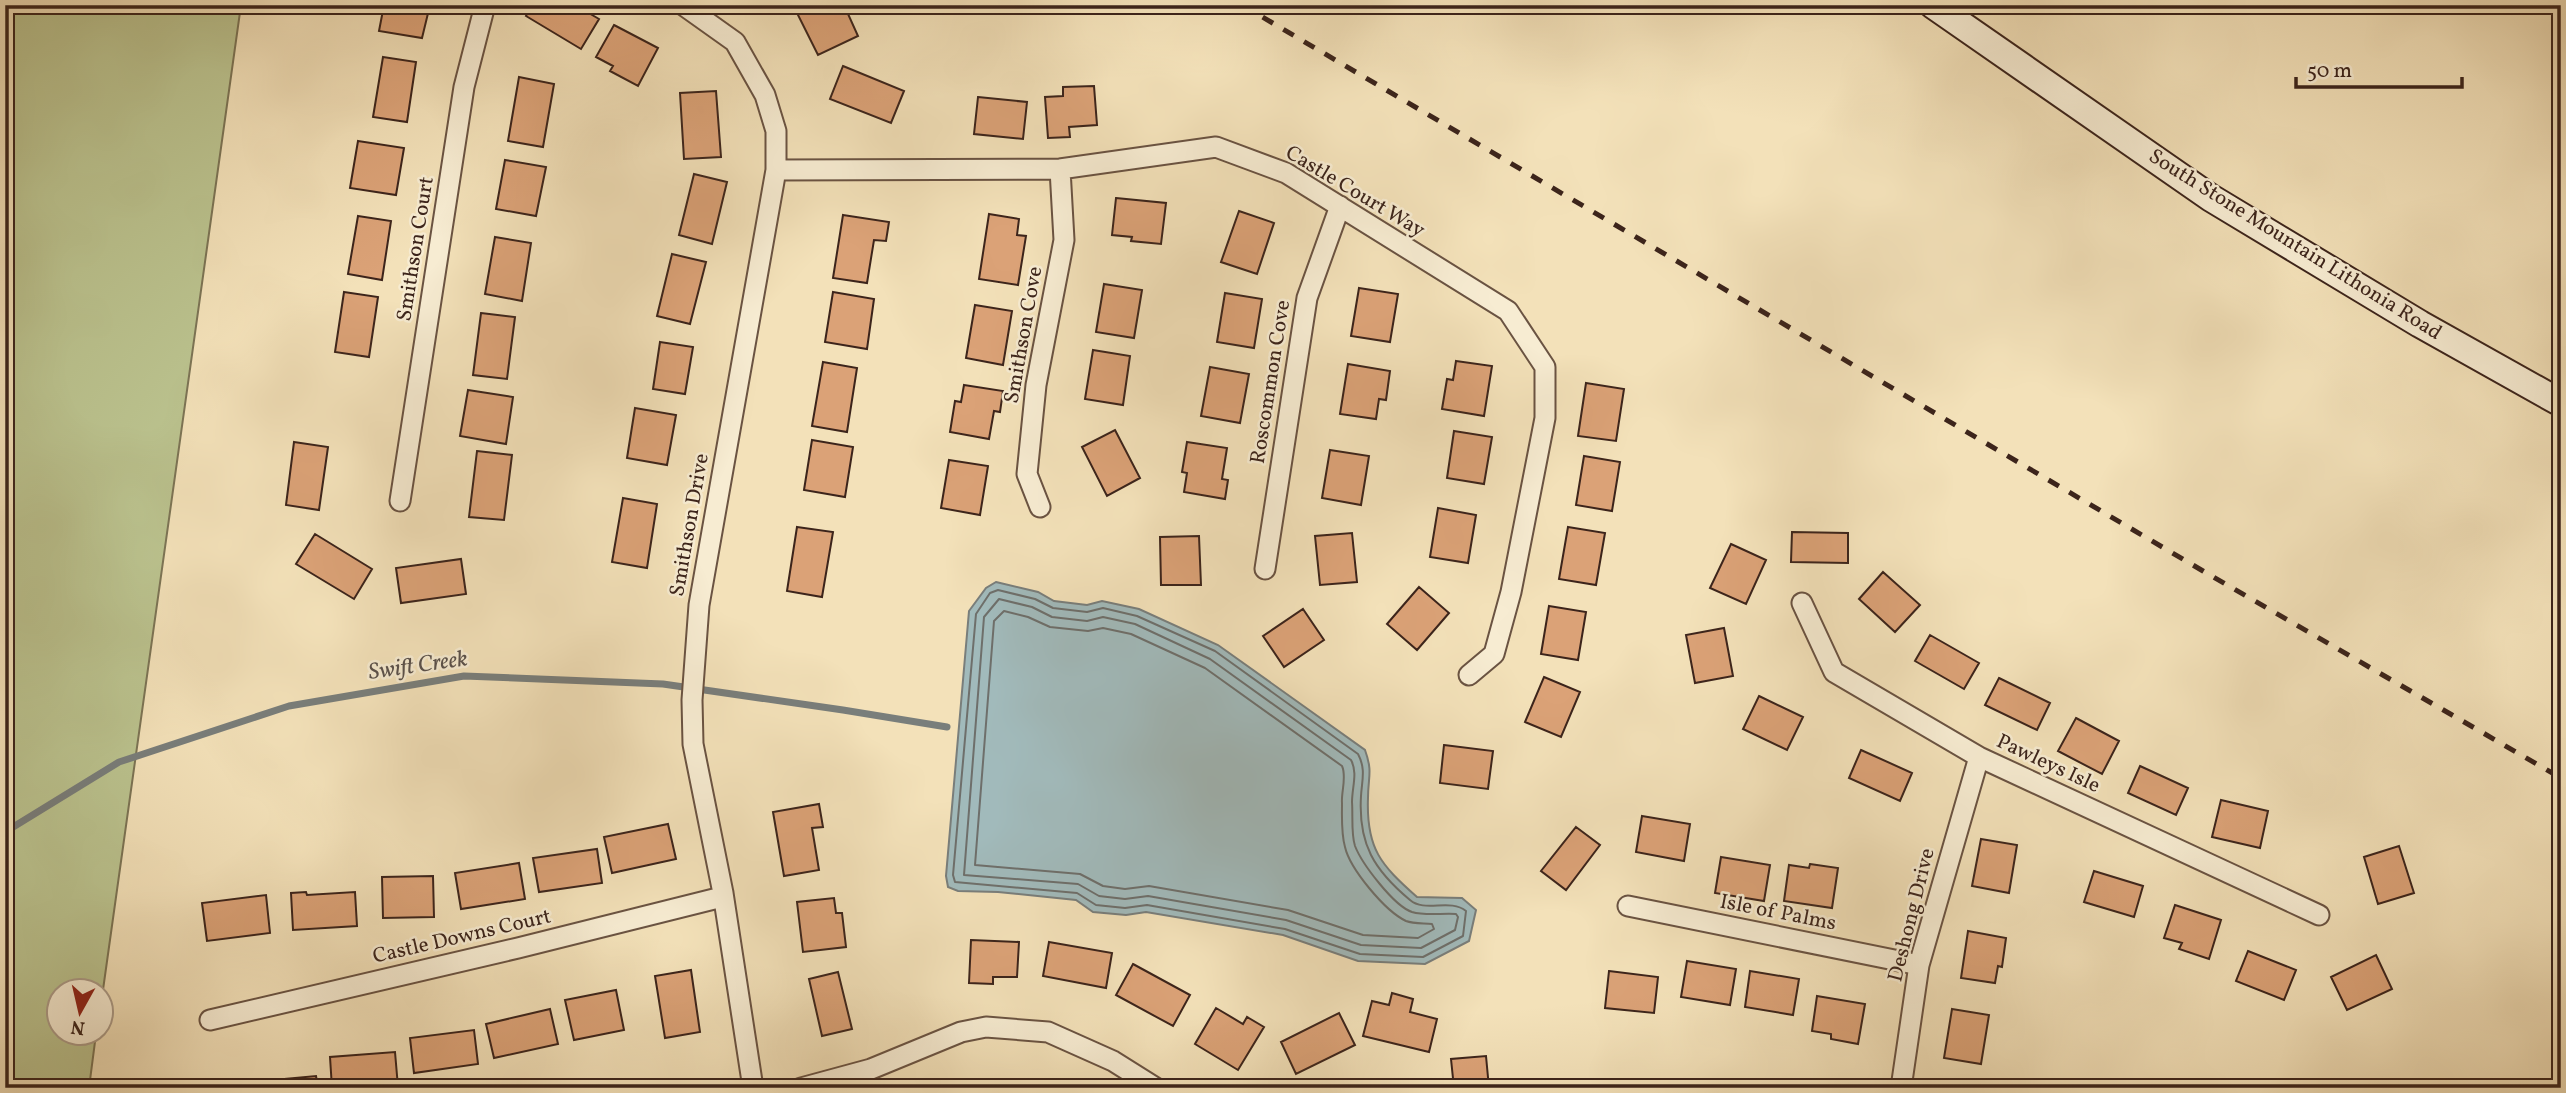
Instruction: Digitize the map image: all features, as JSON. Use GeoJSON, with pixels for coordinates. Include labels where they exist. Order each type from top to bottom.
{"type":"FeatureCollection","features":[{"type":"Feature","properties":{"kind":"main road","name":"South Stone Mountain Lithonia Road"},"geometry":{"type":"LineString","coordinates":[[1933,5],[2211,198],[2420,324],[2561,403]]}},
{"type":"Feature","properties":{"kind":"street","name":"Smithson Court"},"geometry":{"type":"LineString","coordinates":[[400,501],[464,87],[485,5]]}},
{"type":"Feature","properties":{"kind":"street","name":"Smithson Drive"},"geometry":{"type":"LineString","coordinates":[[683,5],[735,42],[765,95],[775,131],[776,170],[699,605],[692,700],[692,744],[723,893],[753,1088]]}},
{"type":"Feature","properties":{"kind":"street","name":"Castle Court Way"},"geometry":{"type":"LineString","coordinates":[[776,170],[1060,169],[1216,147],[1286,173],[1508,312],[1545,367],[1545,418],[1510,592],[1494,654],[1469,674]]}},
{"type":"Feature","properties":{"kind":"street","name":"Smithson Cove"},"geometry":{"type":"LineString","coordinates":[[1040,507],[1027,474],[1036,385],[1064,240],[1060,169]]}},
{"type":"Feature","properties":{"kind":"street","name":"Roscommon Cove"},"geometry":{"type":"LineString","coordinates":[[1265,569],[1307,298],[1340,206]]}},
{"type":"Feature","properties":{"kind":"street","name":"Pawleys Isle"},"geometry":{"type":"LineString","coordinates":[[1802,603],[1834,672],[1979,757],[2319,915]]}},
{"type":"Feature","properties":{"kind":"street","name":"Deshong Drive"},"geometry":{"type":"LineString","coordinates":[[1901,1088],[1919,965],[1979,757]]}},
{"type":"Feature","properties":{"kind":"street","name":"Castle Downs Court"},"geometry":{"type":"LineString","coordinates":[[210,1020],[518,948],[718,898],[723,893]]}},
{"type":"Feature","properties":{"kind":"street","name":"Isle of Palms"},"geometry":{"type":"LineString","coordinates":[[1628,906],[1919,965]]}},
{"type":"Feature","properties":{"kind":"street"},"geometry":{"type":"LineString","coordinates":[[801,1088],[871,1069],[961,1032],[986,1027],[1048,1032],[1113,1061],[1156,1088]]}},
{"type":"Feature","properties":{"kind":"green space"},"geometry":{"type":"Polygon","coordinates":[[[5,5],[241,5],[105,978],[46,978],[46,1048],[94,1048],[89,1088],[5,1088],[5,5]]]}},
{"type":"Feature","properties":{"kind":"water"},"geometry":{"type":"Polygon","coordinates":[[[996,582],[1038,592],[1054,601],[1087,605],[1102,601],[1139,609],[1218,645],[1365,750],[1369,769],[1368,816],[1378,855],[1417,897],[1462,898],[1476,910],[1469,941],[1425,964],[1358,961],[1283,935],[1146,912],[1126,915],[1093,912],[1076,900],[958,891],[948,887],[946,876],[969,611],[986,588],[996,582]]]}},
{"type":"Feature","properties":{"kind":"building"},"geometry":{"type":"Polygon","coordinates":[[[384,5],[430,5],[422,38],[379,31],[384,5]]]}},
{"type":"Feature","properties":{"kind":"building"},"geometry":{"type":"Polygon","coordinates":[[[532,5],[575,5],[599,19],[581,49],[526,16],[532,5]]]}},
{"type":"Feature","properties":{"kind":"building"},"geometry":{"type":"Polygon","coordinates":[[[813,5],[844,5],[858,36],[818,55],[797,13],[813,5]]]}},
{"type":"Feature","properties":{"kind":"building"},"geometry":{"type":"Polygon","coordinates":[[[614,25],[658,48],[638,86],[610,71],[613,66],[596,57],[614,25]]]}},
{"type":"Feature","properties":{"kind":"building"},"geometry":{"type":"Polygon","coordinates":[[[383,57],[416,62],[407,122],[373,117],[383,57]]]}},
{"type":"Feature","properties":{"kind":"building"},"geometry":{"type":"Polygon","coordinates":[[[843,66],[904,91],[891,123],[830,99],[843,66]]]}},
{"type":"Feature","properties":{"kind":"building"},"geometry":{"type":"Polygon","coordinates":[[[519,77],[554,84],[543,147],[508,141],[519,77]]]}},
{"type":"Feature","properties":{"kind":"building"},"geometry":{"type":"Polygon","coordinates":[[[1094,86],[1097,125],[1069,127],[1070,137],[1048,138],[1045,97],[1063,96],[1063,87],[1094,86]]]}},
{"type":"Feature","properties":{"kind":"building"},"geometry":{"type":"Polygon","coordinates":[[[716,91],[721,157],[684,159],[680,93],[716,91]]]}},
{"type":"Feature","properties":{"kind":"building"},"geometry":{"type":"Polygon","coordinates":[[[978,97],[1027,102],[1023,139],[974,134],[978,97]]]}},
{"type":"Feature","properties":{"kind":"building"},"geometry":{"type":"Polygon","coordinates":[[[358,141],[404,148],[396,195],[350,188],[358,141]]]}},
{"type":"Feature","properties":{"kind":"building"},"geometry":{"type":"Polygon","coordinates":[[[505,160],[546,167],[536,216],[496,209],[505,160]]]}},
{"type":"Feature","properties":{"kind":"building"},"geometry":{"type":"Polygon","coordinates":[[[694,174],[727,182],[712,244],[679,235],[694,174]]]}},
{"type":"Feature","properties":{"kind":"building"},"geometry":{"type":"Polygon","coordinates":[[[1116,198],[1166,203],[1161,244],[1131,241],[1132,237],[1112,235],[1116,198]]]}},
{"type":"Feature","properties":{"kind":"building"},"geometry":{"type":"Polygon","coordinates":[[[1239,211],[1274,223],[1257,274],[1221,262],[1239,211]]]}},
{"type":"Feature","properties":{"kind":"building"},"geometry":{"type":"Polygon","coordinates":[[[989,214],[1019,219],[1017,235],[1026,236],[1018,285],[979,279],[989,214]]]}},
{"type":"Feature","properties":{"kind":"building"},"geometry":{"type":"Polygon","coordinates":[[[843,215],[889,222],[886,241],[874,240],[867,283],[833,278],[843,215]]]}},
{"type":"Feature","properties":{"kind":"building"},"geometry":{"type":"Polygon","coordinates":[[[358,216],[391,221],[382,280],[348,274],[358,216]]]}},
{"type":"Feature","properties":{"kind":"building"},"geometry":{"type":"Polygon","coordinates":[[[495,237],[531,243],[522,301],[485,294],[495,237]]]}},
{"type":"Feature","properties":{"kind":"building"},"geometry":{"type":"Polygon","coordinates":[[[672,254],[706,262],[690,324],[657,316],[672,254]]]}},
{"type":"Feature","properties":{"kind":"building"},"geometry":{"type":"Polygon","coordinates":[[[1104,284],[1142,290],[1134,338],[1096,332],[1104,284]]]}},
{"type":"Feature","properties":{"kind":"building"},"geometry":{"type":"Polygon","coordinates":[[[1359,288],[1398,294],[1390,342],[1351,336],[1359,288]]]}},
{"type":"Feature","properties":{"kind":"building"},"geometry":{"type":"Polygon","coordinates":[[[344,292],[378,297],[369,357],[335,352],[344,292]]]}},
{"type":"Feature","properties":{"kind":"building"},"geometry":{"type":"Polygon","coordinates":[[[833,292],[874,299],[867,349],[825,342],[833,292]]]}},
{"type":"Feature","properties":{"kind":"building"},"geometry":{"type":"Polygon","coordinates":[[[1225,293],[1262,299],[1254,348],[1217,342],[1225,293]]]}},
{"type":"Feature","properties":{"kind":"building"},"geometry":{"type":"Polygon","coordinates":[[[975,305],[1012,311],[1003,365],[966,358],[975,305]]]}},
{"type":"Feature","properties":{"kind":"building"},"geometry":{"type":"Polygon","coordinates":[[[481,313],[515,317],[507,379],[473,375],[481,313]]]}},
{"type":"Feature","properties":{"kind":"building"},"geometry":{"type":"Polygon","coordinates":[[[660,342],[693,347],[685,394],[653,389],[660,342]]]}},
{"type":"Feature","properties":{"kind":"building"},"geometry":{"type":"Polygon","coordinates":[[[1093,350],[1130,356],[1123,405],[1085,399],[1093,350]]]}},
{"type":"Feature","properties":{"kind":"building"},"geometry":{"type":"Polygon","coordinates":[[[1456,361],[1492,366],[1484,416],[1442,409],[1447,379],[1453,380],[1456,361]]]}},
{"type":"Feature","properties":{"kind":"building"},"geometry":{"type":"Polygon","coordinates":[[[823,362],[857,368],[847,432],[812,426],[823,362]]]}},
{"type":"Feature","properties":{"kind":"building"},"geometry":{"type":"Polygon","coordinates":[[[1348,364],[1390,371],[1386,400],[1379,399],[1376,419],[1340,414],[1348,364]]]}},
{"type":"Feature","properties":{"kind":"building"},"geometry":{"type":"Polygon","coordinates":[[[1210,367],[1249,374],[1240,423],[1201,416],[1210,367]]]}},
{"type":"Feature","properties":{"kind":"building"},"geometry":{"type":"Polygon","coordinates":[[[1586,383],[1624,389],[1616,441],[1578,436],[1586,383]]]}},
{"type":"Feature","properties":{"kind":"building"},"geometry":{"type":"Polygon","coordinates":[[[964,385],[1003,391],[1000,412],[994,411],[989,439],[950,432],[955,401],[961,402],[964,385]]]}},
{"type":"Feature","properties":{"kind":"building"},"geometry":{"type":"Polygon","coordinates":[[[468,390],[513,397],[506,444],[460,436],[468,390]]]}},
{"type":"Feature","properties":{"kind":"building"},"geometry":{"type":"Polygon","coordinates":[[[635,408],[676,415],[667,465],[627,458],[635,408]]]}},
{"type":"Feature","properties":{"kind":"building"},"geometry":{"type":"Polygon","coordinates":[[[1115,430],[1140,478],[1107,496],[1082,447],[1115,430]]]}},
{"type":"Feature","properties":{"kind":"building"},"geometry":{"type":"Polygon","coordinates":[[[1454,431],[1492,437],[1484,484],[1447,478],[1454,431]]]}},
{"type":"Feature","properties":{"kind":"building"},"geometry":{"type":"Polygon","coordinates":[[[812,440],[853,447],[845,497],[804,490],[812,440]]]}},
{"type":"Feature","properties":{"kind":"building"},"geometry":{"type":"Polygon","coordinates":[[[294,442],[328,447],[319,510],[286,505],[294,442]]]}},
{"type":"Feature","properties":{"kind":"building"},"geometry":{"type":"Polygon","coordinates":[[[1187,442],[1227,448],[1222,479],[1228,480],[1225,499],[1184,492],[1187,473],[1182,472],[1187,442]]]}},
{"type":"Feature","properties":{"kind":"building"},"geometry":{"type":"Polygon","coordinates":[[[1330,450],[1369,456],[1361,505],[1322,498],[1330,450]]]}},
{"type":"Feature","properties":{"kind":"building"},"geometry":{"type":"Polygon","coordinates":[[[477,451],[512,455],[504,520],[469,517],[477,451]]]}},
{"type":"Feature","properties":{"kind":"building"},"geometry":{"type":"Polygon","coordinates":[[[1584,456],[1620,462],[1612,511],[1576,505],[1584,456]]]}},
{"type":"Feature","properties":{"kind":"building"},"geometry":{"type":"Polygon","coordinates":[[[949,460],[988,466],[980,515],[941,508],[949,460]]]}},
{"type":"Feature","properties":{"kind":"building"},"geometry":{"type":"Polygon","coordinates":[[[623,498],[657,504],[647,568],[612,562],[623,498]]]}},
{"type":"Feature","properties":{"kind":"building"},"geometry":{"type":"Polygon","coordinates":[[[1438,508],[1476,515],[1468,563],[1430,557],[1438,508]]]}},
{"type":"Feature","properties":{"kind":"building"},"geometry":{"type":"Polygon","coordinates":[[[797,527],[833,532],[822,597],[787,591],[797,527]]]}},
{"type":"Feature","properties":{"kind":"building"},"geometry":{"type":"Polygon","coordinates":[[[1568,527],[1605,533],[1596,585],[1559,579],[1568,527]]]}},
{"type":"Feature","properties":{"kind":"building"},"geometry":{"type":"Polygon","coordinates":[[[1792,532],[1848,533],[1848,563],[1791,562],[1792,532]]]}},
{"type":"Feature","properties":{"kind":"building"},"geometry":{"type":"Polygon","coordinates":[[[1352,533],[1357,582],[1320,585],[1315,536],[1352,533]]]}},
{"type":"Feature","properties":{"kind":"building"},"geometry":{"type":"Polygon","coordinates":[[[315,534],[372,569],[354,599],[296,564],[315,534]]]}},
{"type":"Feature","properties":{"kind":"building"},"geometry":{"type":"Polygon","coordinates":[[[1199,536],[1201,585],[1161,585],[1160,537],[1199,536]]]}},
{"type":"Feature","properties":{"kind":"building"},"geometry":{"type":"Polygon","coordinates":[[[1731,544],[1766,560],[1746,604],[1710,588],[1731,544]]]}},
{"type":"Feature","properties":{"kind":"building"},"geometry":{"type":"Polygon","coordinates":[[[461,559],[466,594],[401,603],[396,568],[461,559]]]}},
{"type":"Feature","properties":{"kind":"building"},"geometry":{"type":"Polygon","coordinates":[[[1883,572],[1920,605],[1895,632],[1859,599],[1883,572]]]}},
{"type":"Feature","properties":{"kind":"building"},"geometry":{"type":"Polygon","coordinates":[[[1419,587],[1449,613],[1417,650],[1387,624],[1419,587]]]}},
{"type":"Feature","properties":{"kind":"building"},"geometry":{"type":"Polygon","coordinates":[[[1549,606],[1586,612],[1578,660],[1541,654],[1549,606]]]}},
{"type":"Feature","properties":{"kind":"building"},"geometry":{"type":"Polygon","coordinates":[[[1303,609],[1324,640],[1284,667],[1263,636],[1303,609]]]}},
{"type":"Feature","properties":{"kind":"building"},"geometry":{"type":"Polygon","coordinates":[[[1724,628],[1733,676],[1695,683],[1686,635],[1724,628]]]}},
{"type":"Feature","properties":{"kind":"building"},"geometry":{"type":"Polygon","coordinates":[[[1930,635],[1979,663],[1964,689],[1915,661],[1930,635]]]}},
{"type":"Feature","properties":{"kind":"building"},"geometry":{"type":"Polygon","coordinates":[[[1544,677],[1580,692],[1561,737],[1525,722],[1544,677]]]}},
{"type":"Feature","properties":{"kind":"building"},"geometry":{"type":"Polygon","coordinates":[[[1999,678],[2050,703],[2037,730],[1985,705],[1999,678]]]}},
{"type":"Feature","properties":{"kind":"building"},"geometry":{"type":"Polygon","coordinates":[[[1759,696],[1803,717],[1787,750],[1743,729],[1759,696]]]}},
{"type":"Feature","properties":{"kind":"building"},"geometry":{"type":"Polygon","coordinates":[[[2076,718],[2119,741],[2102,774],[2058,751],[2076,718]]]}},
{"type":"Feature","properties":{"kind":"building"},"geometry":{"type":"Polygon","coordinates":[[[1444,745],[1493,751],[1488,789],[1440,783],[1444,745]]]}},
{"type":"Feature","properties":{"kind":"building"},"geometry":{"type":"Polygon","coordinates":[[[1861,750],[1912,773],[1900,801],[1849,778],[1861,750]]]}},
{"type":"Feature","properties":{"kind":"building"},"geometry":{"type":"Polygon","coordinates":[[[2140,766],[2188,788],[2176,815],[2128,793],[2140,766]]]}},
{"type":"Feature","properties":{"kind":"building"},"geometry":{"type":"Polygon","coordinates":[[[2221,800],[2268,811],[2260,848],[2212,837],[2221,800]]]}},
{"type":"Feature","properties":{"kind":"building"},"geometry":{"type":"Polygon","coordinates":[[[819,804],[823,827],[812,828],[819,870],[784,876],[773,812],[819,804]]]}},
{"type":"Feature","properties":{"kind":"building"},"geometry":{"type":"Polygon","coordinates":[[[1642,816],[1690,824],[1684,861],[1636,852],[1642,816]]]}},
{"type":"Feature","properties":{"kind":"building"},"geometry":{"type":"Polygon","coordinates":[[[668,824],[676,859],[612,873],[604,837],[668,824]]]}},
{"type":"Feature","properties":{"kind":"building"},"geometry":{"type":"Polygon","coordinates":[[[1576,827],[1600,845],[1566,890],[1541,871],[1576,827]]]}},
{"type":"Feature","properties":{"kind":"building"},"geometry":{"type":"Polygon","coordinates":[[[1981,839],[2017,845],[2009,893],[1972,886],[1981,839]]]}},
{"type":"Feature","properties":{"kind":"building"},"geometry":{"type":"Polygon","coordinates":[[[2399,846],[2414,893],[2378,904],[2364,857],[2399,846]]]}},
{"type":"Feature","properties":{"kind":"building"},"geometry":{"type":"Polygon","coordinates":[[[597,849],[602,883],[539,892],[533,858],[597,849]]]}},
{"type":"Feature","properties":{"kind":"building"},"geometry":{"type":"Polygon","coordinates":[[[1721,857],[1770,865],[1764,901],[1715,893],[1721,857]]]}},
{"type":"Feature","properties":{"kind":"building"},"geometry":{"type":"Polygon","coordinates":[[[519,863],[525,899],[461,909],[455,873],[519,863]]]}},
{"type":"Feature","properties":{"kind":"building"},"geometry":{"type":"Polygon","coordinates":[[[1810,864],[1838,868],[1832,908],[1784,901],[1789,865],[1809,868],[1810,864]]]}},
{"type":"Feature","properties":{"kind":"building"},"geometry":{"type":"Polygon","coordinates":[[[2094,871],[2143,886],[2134,917],[2084,902],[2094,871]]]}},
{"type":"Feature","properties":{"kind":"building"},"geometry":{"type":"Polygon","coordinates":[[[433,876],[434,917],[383,918],[382,877],[433,876]]]}},
{"type":"Feature","properties":{"kind":"building"},"geometry":{"type":"Polygon","coordinates":[[[306,892],[307,895],[355,892],[357,926],[293,930],[291,893],[306,892]]]}},
{"type":"Feature","properties":{"kind":"building"},"geometry":{"type":"Polygon","coordinates":[[[266,895],[270,933],[207,941],[202,903],[266,895]]]}},
{"type":"Feature","properties":{"kind":"building"},"geometry":{"type":"Polygon","coordinates":[[[834,898],[836,913],[842,913],[846,947],[803,952],[797,902],[834,898]]]}},
{"type":"Feature","properties":{"kind":"building"},"geometry":{"type":"Polygon","coordinates":[[[2175,905],[2221,920],[2209,959],[2179,949],[2182,943],[2164,938],[2175,905]]]}},
{"type":"Feature","properties":{"kind":"building"},"geometry":{"type":"Polygon","coordinates":[[[1968,931],[2006,938],[2002,967],[1998,966],[1995,983],[1961,978],[1968,931]]]}},
{"type":"Feature","properties":{"kind":"building"},"geometry":{"type":"Polygon","coordinates":[[[971,940],[1019,942],[1017,977],[993,977],[993,984],[969,983],[971,940]]]}},
{"type":"Feature","properties":{"kind":"building"},"geometry":{"type":"Polygon","coordinates":[[[1049,942],[1112,953],[1106,988],[1043,976],[1049,942]]]}},
{"type":"Feature","properties":{"kind":"building"},"geometry":{"type":"Polygon","coordinates":[[[2248,951],[2296,970],[2284,1000],[2236,981],[2248,951]]]}},
{"type":"Feature","properties":{"kind":"building"},"geometry":{"type":"Polygon","coordinates":[[[2376,955],[2392,989],[2347,1010],[2331,977],[2376,955]]]}},
{"type":"Feature","properties":{"kind":"building"},"geometry":{"type":"Polygon","coordinates":[[[1687,961],[1736,969],[1730,1005],[1681,997],[1687,961]]]}},
{"type":"Feature","properties":{"kind":"building"},"geometry":{"type":"Polygon","coordinates":[[[1133,964],[1190,995],[1173,1026],[1116,995],[1133,964]]]}},
{"type":"Feature","properties":{"kind":"building"},"geometry":{"type":"Polygon","coordinates":[[[691,970],[700,1032],[665,1038],[655,976],[691,970]]]}},
{"type":"Feature","properties":{"kind":"building"},"geometry":{"type":"Polygon","coordinates":[[[1609,971],[1658,977],[1654,1013],[1605,1008],[1609,971]]]}},
{"type":"Feature","properties":{"kind":"building"},"geometry":{"type":"Polygon","coordinates":[[[1750,971],[1799,979],[1793,1015],[1745,1007],[1750,971]]]}},
{"type":"Feature","properties":{"kind":"building"},"geometry":{"type":"Polygon","coordinates":[[[838,972],[852,1029],[822,1036],[809,979],[838,972]]]}},
{"type":"Feature","properties":{"kind":"building"},"geometry":{"type":"Polygon","coordinates":[[[616,990],[624,1030],[574,1040],[565,1000],[616,990]]]}},
{"type":"Feature","properties":{"kind":"building"},"geometry":{"type":"Polygon","coordinates":[[[1392,993],[1413,999],[1410,1012],[1437,1019],[1429,1052],[1363,1036],[1372,1001],[1389,1005],[1392,993]]]}},
{"type":"Feature","properties":{"kind":"building"},"geometry":{"type":"Polygon","coordinates":[[[1817,996],[1865,1004],[1858,1044],[1831,1039],[1831,1034],[1812,1031],[1817,996]]]}},
{"type":"Feature","properties":{"kind":"building"},"geometry":{"type":"Polygon","coordinates":[[[1216,1008],[1243,1024],[1247,1017],[1264,1027],[1238,1070],[1195,1044],[1216,1008]]]}},
{"type":"Feature","properties":{"kind":"building"},"geometry":{"type":"Polygon","coordinates":[[[550,1009],[558,1044],[494,1058],[486,1024],[550,1009]]]}},
{"type":"Feature","properties":{"kind":"building"},"geometry":{"type":"Polygon","coordinates":[[[1952,1009],[1989,1015],[1981,1064],[1944,1058],[1952,1009]]]}},
{"type":"Feature","properties":{"kind":"building"},"geometry":{"type":"Polygon","coordinates":[[[1339,1013],[1355,1045],[1296,1074],[1281,1042],[1339,1013]]]}},
{"type":"Feature","properties":{"kind":"building"},"geometry":{"type":"Polygon","coordinates":[[[474,1030],[478,1064],[414,1073],[410,1038],[474,1030]]]}},
{"type":"Feature","properties":{"kind":"building"},"geometry":{"type":"Polygon","coordinates":[[[395,1052],[398,1087],[332,1088],[330,1057],[395,1052]]]}},
{"type":"Feature","properties":{"kind":"building"},"geometry":{"type":"Polygon","coordinates":[[[1486,1056],[1489,1088],[1454,1088],[1451,1059],[1486,1056]]]}},
{"type":"Feature","properties":{"kind":"building"},"geometry":{"type":"Polygon","coordinates":[[[316,1076],[318,1088],[253,1088],[252,1082],[316,1076]]]}},
{"type":"Feature","properties":{"kind":"waterway","name":"Swift Creek"},"geometry":{"type":"LineString","coordinates":[[5,832],[119,762],[289,706],[464,676],[663,684],[947,727]]}},
{"type":"Feature","properties":{"kind":"railway"},"geometry":{"type":"LineString","coordinates":[[1242,5],[2203,571],[2561,778]]}}]}
